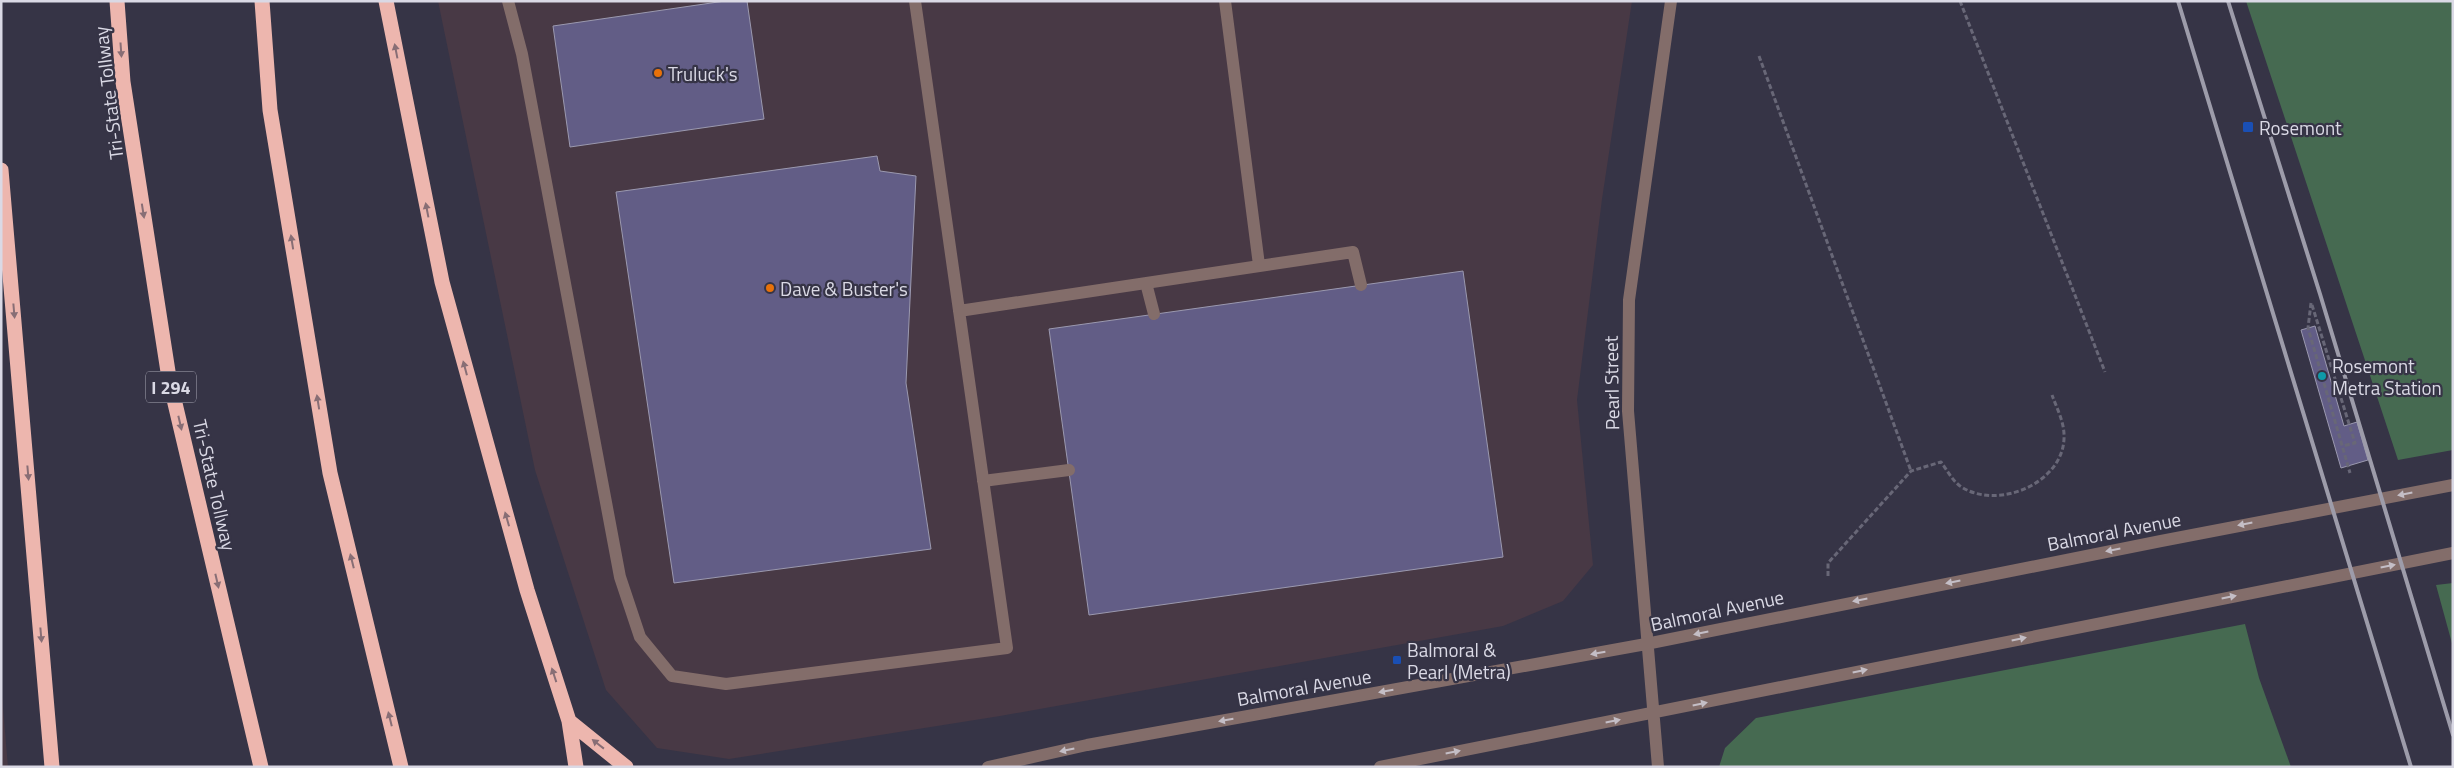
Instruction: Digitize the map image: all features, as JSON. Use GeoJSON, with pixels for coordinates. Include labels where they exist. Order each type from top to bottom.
{"type":"FeatureCollection","features":[{"type":"Feature","properties":{"kind":"highway","name":"Tri-State Tollway"},"geometry":{"type":"LineString","coordinates":[[117,1],[123,82],[169,378],[261,767]]}},
{"type":"Feature","properties":{"kind":"highway"},"geometry":{"type":"LineString","coordinates":[[262,1],[270,110],[330,473],[401,767]]}},
{"type":"Feature","properties":{"kind":"highway"},"geometry":{"type":"LineString","coordinates":[[386,1],[442,282],[527,590],[569,721],[576,767]]}},
{"type":"Feature","properties":{"kind":"highway"},"geometry":{"type":"LineString","coordinates":[[1,170],[52,767]]}},
{"type":"Feature","properties":{"kind":"highway"},"geometry":{"type":"LineString","coordinates":[[569,721],[626,767]]}},
{"type":"Feature","properties":{"kind":"street"},"geometry":{"type":"LineString","coordinates":[[508,1],[522,54],[620,576],[640,636],[672,676],[726,684],[1007,648],[915,1]]}},
{"type":"Feature","properties":{"kind":"street"},"geometry":{"type":"LineString","coordinates":[[1224,1],[1259,266]]}},
{"type":"Feature","properties":{"kind":"street","name":"Pearl Street"},"geometry":{"type":"LineString","coordinates":[[1658,767],[1646,644],[1628,411],[1629,300],[1671,1]]}},
{"type":"Feature","properties":{"kind":"street"},"geometry":{"type":"LineString","coordinates":[[959,311],[1353,252],[1361,285]]}},
{"type":"Feature","properties":{"kind":"street"},"geometry":{"type":"LineString","coordinates":[[1146,283],[1154,314]]}},
{"type":"Feature","properties":{"kind":"street"},"geometry":{"type":"LineString","coordinates":[[983,482],[1069,470]]}},
{"type":"Feature","properties":{"kind":"street","name":"Balmoral Avenue"},"geometry":{"type":"LineString","coordinates":[[988,767],[1087,745],[1646,644],[2160,541],[2453,485]]}},
{"type":"Feature","properties":{"kind":"street"},"geometry":{"type":"LineString","coordinates":[[1380,767],[2453,553]]}},
{"type":"Feature","properties":{"kind":"path"},"geometry":{"type":"LineString","coordinates":[[1960,1],[2105,372]]}},
{"type":"Feature","properties":{"kind":"path"},"geometry":{"type":"LineString","coordinates":[[1759,56],[1911,471]]}},
{"type":"Feature","properties":{"kind":"path"},"geometry":{"type":"LineString","coordinates":[[2343,446],[2355,443],[2353,433],[2311,303],[2308,328],[2350,473]]}},
{"type":"Feature","properties":{"kind":"path"},"geometry":{"type":"LineString","coordinates":[[1828,576],[1828,563],[1911,471],[1942,462],[1960,486],[1989,496],[2023,489],[2039,481],[2061,456],[2064,440],[2064,426],[2052,395]]}},
{"type":"Feature","properties":{"kind":"shaded area"},"geometry":{"type":"Polygon","coordinates":[[[438,1],[1632,1],[1602,199],[1577,400],[1593,565],[1563,601],[1503,626],[1000,716],[729,759],[657,748],[606,690],[535,470],[438,1]]]}},
{"type":"Feature","properties":{"kind":"shaded area"},"geometry":{"type":"Polygon","coordinates":[[[1,684],[8,767],[1,767],[1,684]]]}},
{"type":"Feature","properties":{"kind":"green space"},"geometry":{"type":"Polygon","coordinates":[[[2246,1],[2453,1],[2453,450],[2398,460],[2246,1]]]}},
{"type":"Feature","properties":{"kind":"green space"},"geometry":{"type":"Polygon","coordinates":[[[2453,583],[2453,647],[2436,585],[2453,583]]]}},
{"type":"Feature","properties":{"kind":"green space"},"geometry":{"type":"Polygon","coordinates":[[[2245,624],[2259,678],[2291,767],[1719,767],[1725,748],[1756,718],[2245,624]]]}},
{"type":"Feature","properties":{"kind":"building","name":"Truluck's"},"geometry":{"type":"Polygon","coordinates":[[[725,1],[747,1],[764,119],[570,147],[553,26],[725,1]]]}},
{"type":"Feature","properties":{"kind":"building","name":"Dave & Buster's"},"geometry":{"type":"Polygon","coordinates":[[[877,156],[880,171],[916,176],[906,383],[931,549],[674,583],[616,192],[877,156]]]}},
{"type":"Feature","properties":{"kind":"building"},"geometry":{"type":"Polygon","coordinates":[[[1463,271],[1503,557],[1089,615],[1049,329],[1463,271]]]}},
{"type":"Feature","properties":{"kind":"building","name":"Rosemont Metra Station"},"geometry":{"type":"Polygon","coordinates":[[[2315,326],[2344,426],[2357,422],[2368,460],[2341,468],[2301,330],[2315,326]]]}},
{"type":"Feature","properties":{"kind":"railway"},"geometry":{"type":"LineString","coordinates":[[2178,1],[2411,767]]}},
{"type":"Feature","properties":{"kind":"railway"},"geometry":{"type":"LineString","coordinates":[[2228,1],[2320,294],[2453,735]]}},
{"type":"Feature","properties":{"kind":"place","name":"Truluck's"},"geometry":{"type":"Point","coordinates":[658,73]}},
{"type":"Feature","properties":{"kind":"place","name":"Rosemont"},"geometry":{"type":"Point","coordinates":[2248,127]}},
{"type":"Feature","properties":{"kind":"place","name":"Dave & Buster's"},"geometry":{"type":"Point","coordinates":[770,288]}},
{"type":"Feature","properties":{"kind":"place","name":"Rosemont Metra Station"},"geometry":{"type":"Point","coordinates":[2322,376]}},
{"type":"Feature","properties":{"kind":"place","name":"Balmoral & Pearl (Metra)"},"geometry":{"type":"Point","coordinates":[1397,660]}}]}
